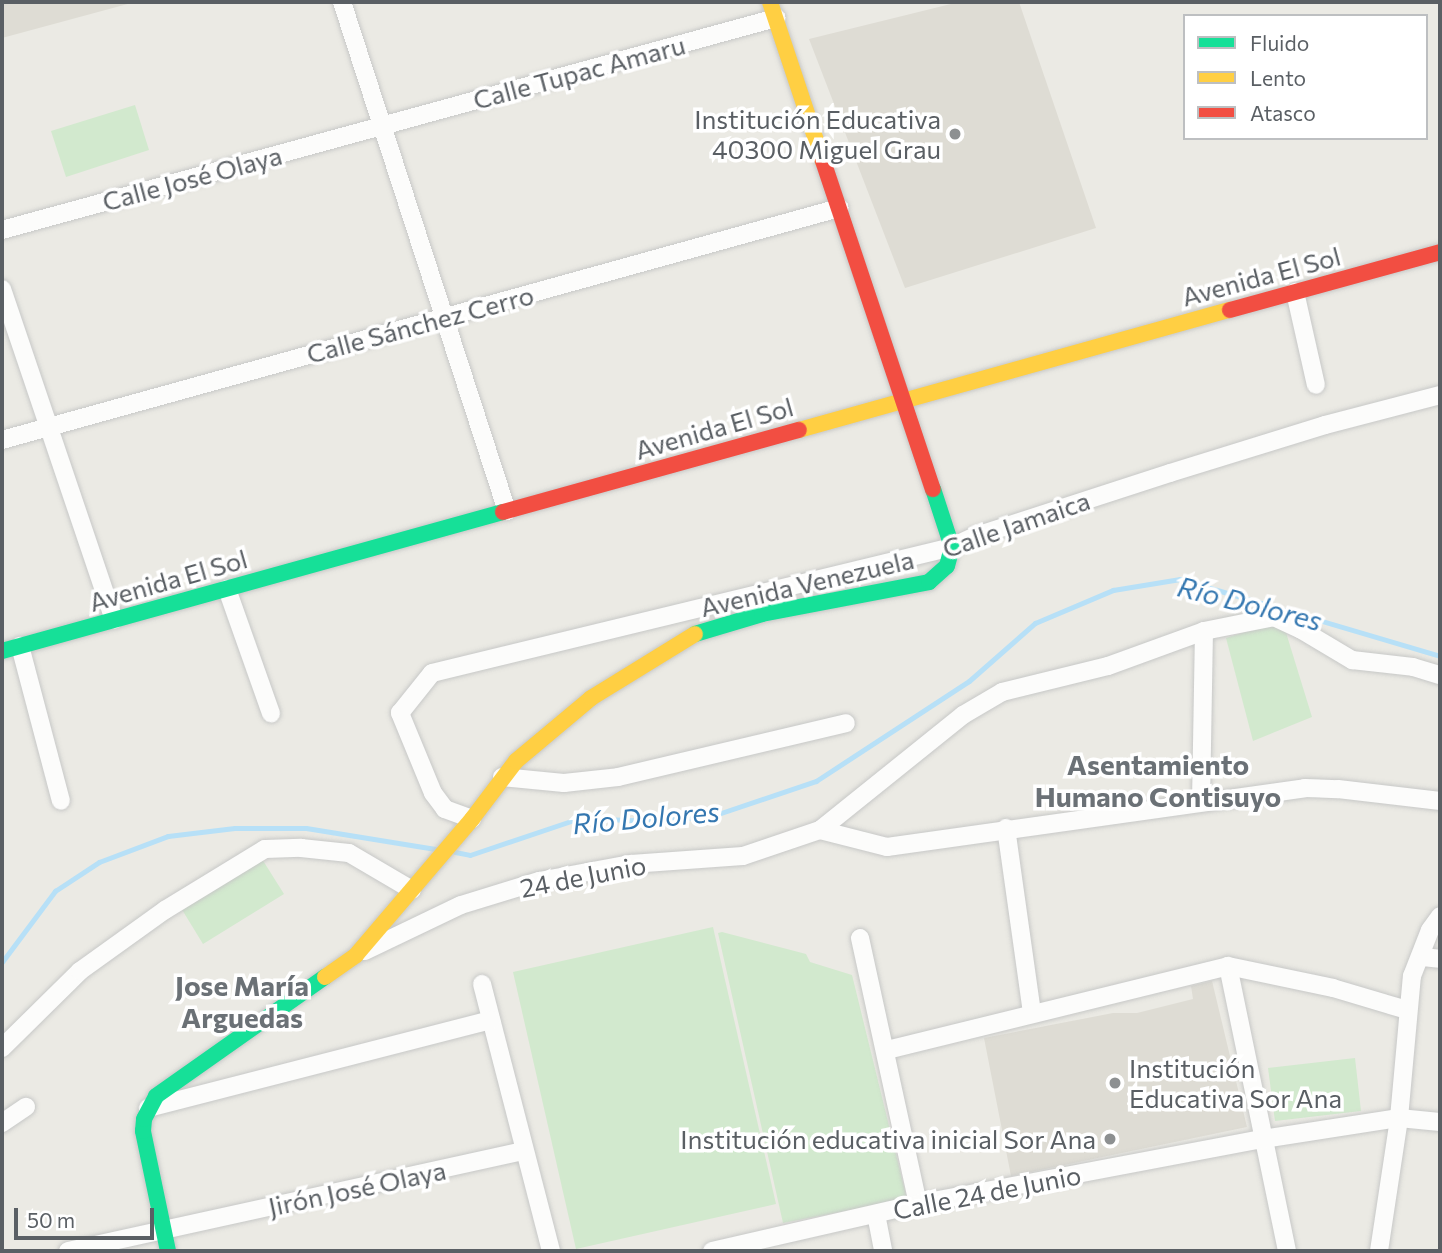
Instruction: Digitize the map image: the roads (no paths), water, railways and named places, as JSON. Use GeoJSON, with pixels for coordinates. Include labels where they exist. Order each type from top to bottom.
{"type":"FeatureCollection","features":[{"type":"Feature","properties":{"kind":"street"},"geometry":{"type":"LineString","coordinates":[[342,2],[506,511]]}},
{"type":"Feature","properties":{"kind":"street","name":"Calle Tupac Amaru"},"geometry":{"type":"LineString","coordinates":[[382,126],[773,10]]}},
{"type":"Feature","properties":{"kind":"street","name":"Avenida Venezuela"},"geometry":{"type":"LineString","coordinates":[[146,1113],[156,1096],[211,1055],[316,986],[356,955],[468,823],[516,761],[591,698],[650,659],[695,634],[762,614],[929,582],[947,566],[952,548],[773,10]]}},
{"type":"Feature","properties":{"kind":"street","name":"Calle José Olaya"},"geometry":{"type":"LineString","coordinates":[[2,230],[382,126]]}},
{"type":"Feature","properties":{"kind":"street","name":"Calle Sánchez Cerro"},"geometry":{"type":"LineString","coordinates":[[2,440],[839,208]]}},
{"type":"Feature","properties":{"kind":"street","name":"Avenida El Sol"},"geometry":{"type":"LineString","coordinates":[[2,651],[1440,252]]}},
{"type":"Feature","properties":{"kind":"street"},"geometry":{"type":"LineString","coordinates":[[2,289],[114,620]]}},
{"type":"Feature","properties":{"kind":"street"},"geometry":{"type":"LineString","coordinates":[[1295,292],[1316,385]]}},
{"type":"Feature","properties":{"kind":"street","name":"Calle Jamaica"},"geometry":{"type":"LineString","coordinates":[[468,823],[445,808],[433,793],[400,713],[432,673],[952,548],[976,536],[1170,473],[1325,425],[1440,395]]}},
{"type":"Feature","properties":{"kind":"street"},"geometry":{"type":"LineString","coordinates":[[227,589],[271,713]]}},
{"type":"Feature","properties":{"kind":"street"},"geometry":{"type":"LineString","coordinates":[[820,830],[963,715],[1002,692],[1108,666],[1204,631],[1275,617],[1352,660],[1413,667],[1440,675]]}},
{"type":"Feature","properties":{"kind":"street"},"geometry":{"type":"LineString","coordinates":[[1201,802],[1204,631]]}},
{"type":"Feature","properties":{"kind":"street"},"geometry":{"type":"LineString","coordinates":[[20,646],[61,801]]}},
{"type":"Feature","properties":{"kind":"street"},"geometry":{"type":"LineString","coordinates":[[502,777],[564,783],[618,777],[846,723]]}},
{"type":"Feature","properties":{"kind":"street"},"geometry":{"type":"LineString","coordinates":[[820,830],[887,847],[1006,828],[1304,788],[1338,789],[1440,801]]}},
{"type":"Feature","properties":{"kind":"street"},"geometry":{"type":"LineString","coordinates":[[1006,828],[1032,1012]]}},
{"type":"Feature","properties":{"kind":"street","name":"24 de Junio"},"geometry":{"type":"LineString","coordinates":[[356,955],[461,905],[538,881],[631,864],[743,856],[820,830]]}},
{"type":"Feature","properties":{"kind":"street"},"geometry":{"type":"LineString","coordinates":[[2,1048],[80,971],[164,910],[265,849],[313,849],[349,853],[418,883]]}},
{"type":"Feature","properties":{"kind":"street"},"geometry":{"type":"LineString","coordinates":[[1379,1251],[1399,1118],[1412,976],[1431,958],[1430,930],[1440,916]]}},
{"type":"Feature","properties":{"kind":"street"},"geometry":{"type":"LineString","coordinates":[[860,938],[887,1050],[918,1204]]}},
{"type":"Feature","properties":{"kind":"street"},"geometry":{"type":"LineString","coordinates":[[1228,966],[1287,1251]]}},
{"type":"Feature","properties":{"kind":"street"},"geometry":{"type":"LineString","coordinates":[[887,1050],[964,1033],[1032,1012],[1228,966],[1333,988],[1407,1010]]}},
{"type":"Feature","properties":{"kind":"street"},"geometry":{"type":"LineString","coordinates":[[482,984],[551,1251]]}},
{"type":"Feature","properties":{"kind":"street"},"geometry":{"type":"LineString","coordinates":[[168,1251],[144,1138],[146,1113],[491,1020]]}},
{"type":"Feature","properties":{"kind":"street"},"geometry":{"type":"LineString","coordinates":[[2,1123],[26,1107]]}},
{"type":"Feature","properties":{"kind":"street","name":"Calle 24 de Junio"},"geometry":{"type":"LineString","coordinates":[[712,1251],[918,1204],[1263,1139],[1399,1118],[1440,1122]]}},
{"type":"Feature","properties":{"kind":"street","name":"Jirón José Olaya"},"geometry":{"type":"LineString","coordinates":[[68,1251],[523,1151]]}},
{"type":"Feature","properties":{"kind":"street"},"geometry":{"type":"LineString","coordinates":[[876,1214],[883,1251]]}},
{"type":"Feature","properties":{"kind":"waterway","name":"Río Dolores"},"geometry":{"type":"LineString","coordinates":[[455,852],[470,855],[580,818],[652,821],[712,816],[816,781],[969,681],[1035,623],[1113,590],[1180,579],[1440,656]]}},
{"type":"Feature","properties":{"kind":"waterway","name":"Río Dolores"},"geometry":{"type":"LineString","coordinates":[[2,962],[55,891],[99,862],[168,836],[235,828],[306,828],[435,849]]}},
{"type":"Feature","properties":{"kind":"place","name":"Institución Educativa 40300 Miguel Grau"},"geometry":{"type":"Point","coordinates":[955,134]}},
{"type":"Feature","properties":{"kind":"place","name":"Institución Educativa Sor Ana"},"geometry":{"type":"Point","coordinates":[1115,1083]}},
{"type":"Feature","properties":{"kind":"place","name":"Institución educativa inicial Sor Ana"},"geometry":{"type":"Point","coordinates":[1110,1139]}},
{"type":"Feature","properties":{"kind":"district","name":"Asentamiento Humano Contisuyo"},"geometry":{"type":"Point","coordinates":[1158,780]}},
{"type":"Feature","properties":{"kind":"district","name":"Jose María Arguedas"},"geometry":{"type":"Point","coordinates":[242,1001]}}]}
